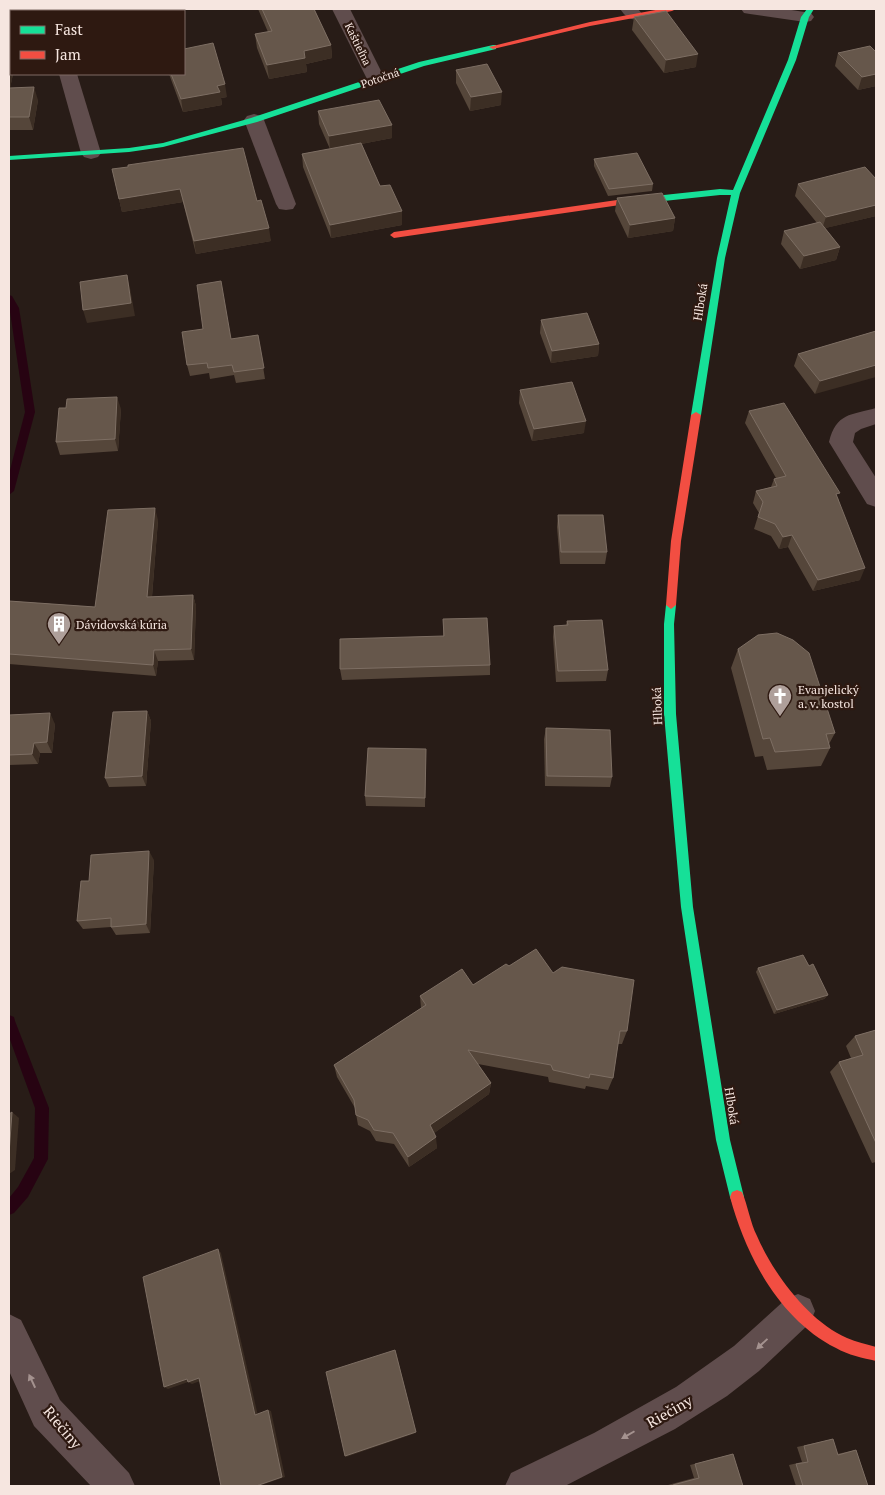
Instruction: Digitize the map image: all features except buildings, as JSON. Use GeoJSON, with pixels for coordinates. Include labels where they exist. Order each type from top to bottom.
{"type":"FeatureCollection","features":[{"type":"Feature","properties":{"kind":"street","name":"Kaštieľna"},"geometry":{"type":"LineString","coordinates":[[341,9],[376,79]]}},
{"type":"Feature","properties":{"kind":"street","name":"Potočná"},"geometry":{"type":"LineString","coordinates":[[9,158],[91,154],[163,145],[254,120],[422,64],[632,12],[672,9]]}},
{"type":"Feature","properties":{"kind":"street"},"geometry":{"type":"LineString","coordinates":[[750,9],[808,13]]}},
{"type":"Feature","properties":{"kind":"street","name":"Hlboká"},"geometry":{"type":"LineString","coordinates":[[808,13],[792,60],[736,193],[721,258],[676,541],[669,624],[670,714],[687,907],[723,1140],[740,1212],[764,1266],[798,1311],[840,1342],[876,1354]]}},
{"type":"Feature","properties":{"kind":"street"},"geometry":{"type":"LineString","coordinates":[[68,75],[91,154]]}},
{"type":"Feature","properties":{"kind":"street"},"geometry":{"type":"LineString","coordinates":[[254,120],[286,204]]}},
{"type":"Feature","properties":{"kind":"street"},"geometry":{"type":"LineString","coordinates":[[394,235],[635,200],[720,192],[736,193]]}},
{"type":"Feature","properties":{"kind":"street"},"geometry":{"type":"LineString","coordinates":[[876,416],[853,423],[844,429],[841,442],[876,498]]}},
{"type":"Feature","properties":{"kind":"street","name":"Riečiny"},"geometry":{"type":"LineString","coordinates":[[524,1486],[604,1448],[695,1396],[740,1365],[798,1311]]}},
{"type":"Feature","properties":{"kind":"street","name":"Riečiny"},"geometry":{"type":"LineString","coordinates":[[9,1332],[47,1413],[116,1486]]}},
{"type":"Feature","properties":{"kind":"waterway"},"geometry":{"type":"LineString","coordinates":[[9,298],[15,308],[30,412],[9,491]]}},
{"type":"Feature","properties":{"kind":"waterway"},"geometry":{"type":"LineString","coordinates":[[9,1021],[42,1108],[41,1159],[23,1192],[9,1208]]}},
{"type":"Feature","properties":{"kind":"traffic: fast"},"geometry":{"type":"LineString","coordinates":[[696,415],[721,258],[736,193],[792,60],[805,17],[810,9]]}},
{"type":"Feature","properties":{"kind":"traffic: fast"},"geometry":{"type":"LineString","coordinates":[[9,158],[129,150],[163,145],[254,120],[422,64],[493,47]]}},
{"type":"Feature","properties":{"kind":"traffic: fast"},"geometry":{"type":"LineString","coordinates":[[617,203],[720,192],[736,193]]}},
{"type":"Feature","properties":{"kind":"traffic: fast"},"geometry":{"type":"LineString","coordinates":[[671,605],[669,624],[670,714],[687,907],[723,1140],[737,1197]]}},
{"type":"Feature","properties":{"kind":"traffic: jam"},"geometry":{"type":"LineString","coordinates":[[493,47],[590,24],[672,9]]}},
{"type":"Feature","properties":{"kind":"traffic: jam"},"geometry":{"type":"LineString","coordinates":[[394,235],[617,203]]}},
{"type":"Feature","properties":{"kind":"traffic: jam"},"geometry":{"type":"LineString","coordinates":[[671,605],[676,541],[696,415]]}},
{"type":"Feature","properties":{"kind":"traffic: jam"},"geometry":{"type":"LineString","coordinates":[[737,1197],[743,1218],[761,1260],[787,1298],[803,1315],[839,1342],[876,1354]]}},
{"type":"Feature","properties":{"kind":"place","name":"Dávidovská kúria"},"geometry":{"type":"Point","coordinates":[59,645]}},
{"type":"Feature","properties":{"kind":"place","name":"Evanjelický a. v. kostol"},"geometry":{"type":"Point","coordinates":[780,717]}}]}
